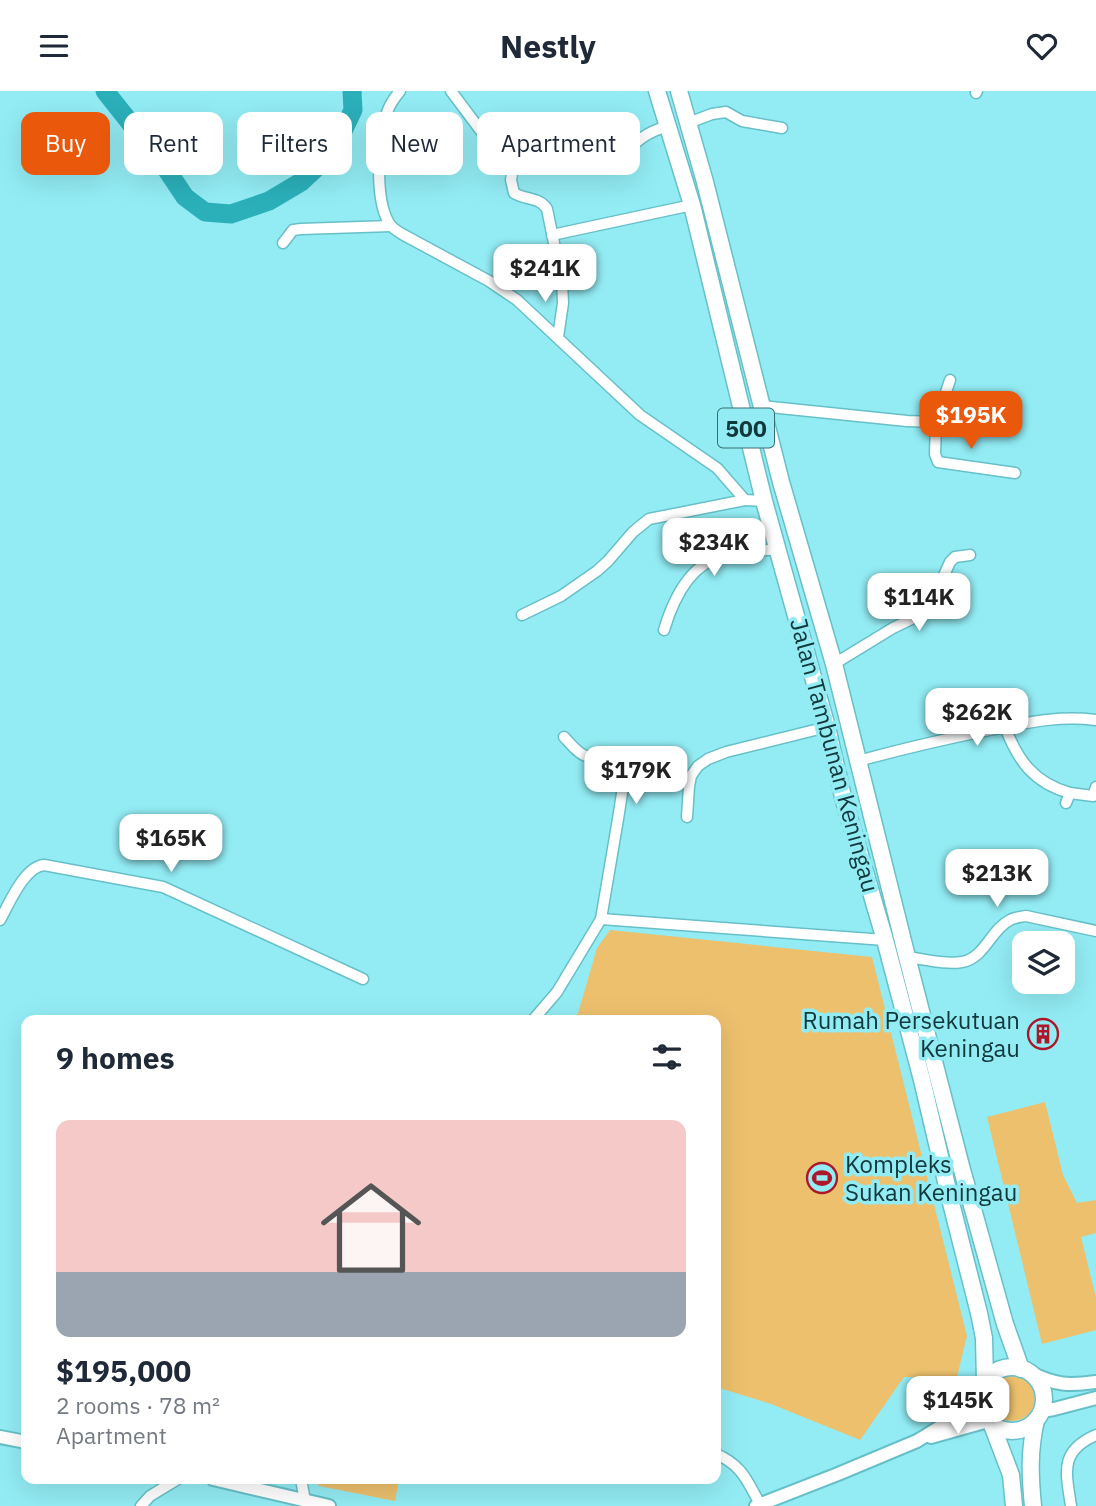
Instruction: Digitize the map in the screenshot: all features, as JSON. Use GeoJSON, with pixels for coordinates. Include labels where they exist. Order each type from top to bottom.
{"type":"FeatureCollection","features":[{"type":"Feature","properties":{"kind":"main road","name":"Jalan Tambunan Keningau"},"geometry":{"type":"LineString","coordinates":[[657,91],[692,205],[764,501],[922,1080],[979,1313],[984,1338],[985,1382]]}},
{"type":"Feature","properties":{"kind":"main road"},"geometry":{"type":"LineString","coordinates":[[664,91],[666,121]]}},
{"type":"Feature","properties":{"kind":"main road","name":"Jalan Tambunan Keningau"},"geometry":{"type":"LineString","coordinates":[[679,91],[796,537],[834,664],[907,957],[1004,1324],[1026,1371]]}},
{"type":"Feature","properties":{"kind":"main road"},"geometry":{"type":"LineString","coordinates":[[985,1382],[1001,1369],[1011,1367],[1026,1371]]}},
{"type":"Feature","properties":{"kind":"main road","name":"500"},"geometry":{"type":"LineString","coordinates":[[1026,1371],[1038,1381],[1044,1400],[1031,1442],[1033,1506]]}},
{"type":"Feature","properties":{"kind":"main road","name":"500"},"geometry":{"type":"LineString","coordinates":[[980,1402],[985,1382]]}},
{"type":"Feature","properties":{"kind":"main road"},"geometry":{"type":"LineString","coordinates":[[980,1402],[1011,1475],[1014,1506]]}},
{"type":"Feature","properties":{"kind":"main road"},"geometry":{"type":"LineString","coordinates":[[990,1423],[1001,1429],[1020,1430],[1029,1426],[1039,1415]]}},
{"type":"Feature","properties":{"kind":"street"},"geometry":{"type":"LineString","coordinates":[[391,226],[382,206],[380,145],[387,111],[400,91]]}},
{"type":"Feature","properties":{"kind":"street"},"geometry":{"type":"LineString","coordinates":[[451,91],[489,143],[514,161],[510,180],[514,193],[544,204],[547,209],[562,282],[563,303],[558,337]]}},
{"type":"Feature","properties":{"kind":"street"},"geometry":{"type":"LineString","coordinates":[[688,123],[726,112],[742,121],[782,128]]}},
{"type":"Feature","properties":{"kind":"street"},"geometry":{"type":"LineString","coordinates":[[640,138],[666,121]]}},
{"type":"Feature","properties":{"kind":"street"},"geometry":{"type":"LineString","coordinates":[[552,235],[692,205]]}},
{"type":"Feature","properties":{"kind":"street"},"geometry":{"type":"LineString","coordinates":[[283,243],[293,230],[391,226],[500,288],[558,337],[640,415],[716,468],[745,500]]}},
{"type":"Feature","properties":{"kind":"street"},"geometry":{"type":"LineString","coordinates":[[950,380],[936,422],[935,454],[938,462],[1015,473]]}},
{"type":"Feature","properties":{"kind":"street"},"geometry":{"type":"LineString","coordinates":[[761,405],[936,422]]}},
{"type":"Feature","properties":{"kind":"street"},"geometry":{"type":"LineString","coordinates":[[522,615],[561,596],[597,571],[649,519],[745,500],[764,501]]}},
{"type":"Feature","properties":{"kind":"street"},"geometry":{"type":"LineString","coordinates":[[664,630],[680,590],[709,562],[720,556],[778,549]]}},
{"type":"Feature","properties":{"kind":"street"},"geometry":{"type":"LineString","coordinates":[[834,664],[893,628],[928,611],[950,562],[955,557],[970,555]]}},
{"type":"Feature","properties":{"kind":"street"},"geometry":{"type":"LineString","coordinates":[[858,761],[940,740],[1047,719],[1096,720]]}},
{"type":"Feature","properties":{"kind":"street"},"geometry":{"type":"LineString","coordinates":[[687,817],[691,776],[698,766],[708,759],[827,727]]}},
{"type":"Feature","properties":{"kind":"street"},"geometry":{"type":"LineString","coordinates":[[1004,727],[1014,751],[1032,773],[1068,798],[1093,796],[1096,787]]}},
{"type":"Feature","properties":{"kind":"street"},"geometry":{"type":"LineString","coordinates":[[537,1015],[557,992],[601,919],[623,787],[622,770],[615,762],[584,755],[564,737]]}},
{"type":"Feature","properties":{"kind":"street"},"geometry":{"type":"LineString","coordinates":[[0,920],[24,879],[34,867],[44,865],[163,887],[363,979]]}},
{"type":"Feature","properties":{"kind":"street"},"geometry":{"type":"LineString","coordinates":[[907,957],[955,962],[968,960],[985,947],[1007,921],[1026,916],[1096,932]]}},
{"type":"Feature","properties":{"kind":"street"},"geometry":{"type":"LineString","coordinates":[[601,919],[885,940]]}},
{"type":"Feature","properties":{"kind":"street"},"geometry":{"type":"LineString","coordinates":[[1026,1371],[1056,1384],[1096,1382]]}},
{"type":"Feature","properties":{"kind":"street"},"geometry":{"type":"LineString","coordinates":[[1039,1415],[1096,1398]]}},
{"type":"Feature","properties":{"kind":"street"},"geometry":{"type":"LineString","coordinates":[[917,1441],[980,1402]]}},
{"type":"Feature","properties":{"kind":"street"},"geometry":{"type":"LineString","coordinates":[[721,1457],[735,1464],[743,1473],[758,1505],[917,1441],[990,1423]]}},
{"type":"Feature","properties":{"kind":"street"},"geometry":{"type":"LineString","coordinates":[[1071,1506],[1066,1472],[1070,1457],[1082,1441],[1096,1435]]}},
{"type":"Feature","properties":{"kind":"street"},"geometry":{"type":"LineString","coordinates":[[0,1437],[21,1441]]}},
{"type":"Feature","properties":{"kind":"street"},"geometry":{"type":"LineString","coordinates":[[141,1506],[150,1496],[170,1484]]}},
{"type":"Feature","properties":{"kind":"street"},"geometry":{"type":"LineString","coordinates":[[234,1484],[329,1506]]}},
{"type":"Feature","properties":{"kind":"street"},"geometry":{"type":"LineString","coordinates":[[302,1484],[304,1501]]}},
{"type":"Feature","properties":{"kind":"shaded area","name":"Kompleks Sukan Keningau"},"geometry":{"type":"Polygon","coordinates":[[[610,930],[872,957],[967,1336],[957,1377],[904,1377],[860,1440],[771,1404],[721,1389],[721,1015],[577,1015],[597,948],[610,930]]]}},
{"type":"Feature","properties":{"kind":"shaded area"},"geometry":{"type":"Polygon","coordinates":[[[1045,1102],[1063,1175],[1077,1203],[1096,1200],[1096,1233],[1081,1237],[1096,1298],[1096,1330],[1042,1344],[987,1117],[1045,1102]]]}},
{"type":"Feature","properties":{"kind":"shaded area"},"geometry":{"type":"Polygon","coordinates":[[[1012,1373],[1029,1380],[1036,1397],[1029,1414],[1012,1421],[995,1414],[988,1397],[995,1380],[1012,1373]]]}},
{"type":"Feature","properties":{"kind":"shaded area"},"geometry":{"type":"Polygon","coordinates":[[[318,1484],[398,1484],[395,1501],[318,1484]]]}},
{"type":"Feature","properties":{"kind":"waterway"},"geometry":{"type":"LineString","coordinates":[[105,91],[163,164],[185,197],[205,212],[231,214],[269,201],[301,182],[333,152],[353,110],[352,91]]}},
{"type":"Feature","properties":{"kind":"place","name":"Rumah Persekutuan Keningau"},"geometry":{"type":"Point","coordinates":[1043,1034]}},
{"type":"Feature","properties":{"kind":"place","name":"Kompleks Sukan Keningau"},"geometry":{"type":"Point","coordinates":[822,1178]}}]}
